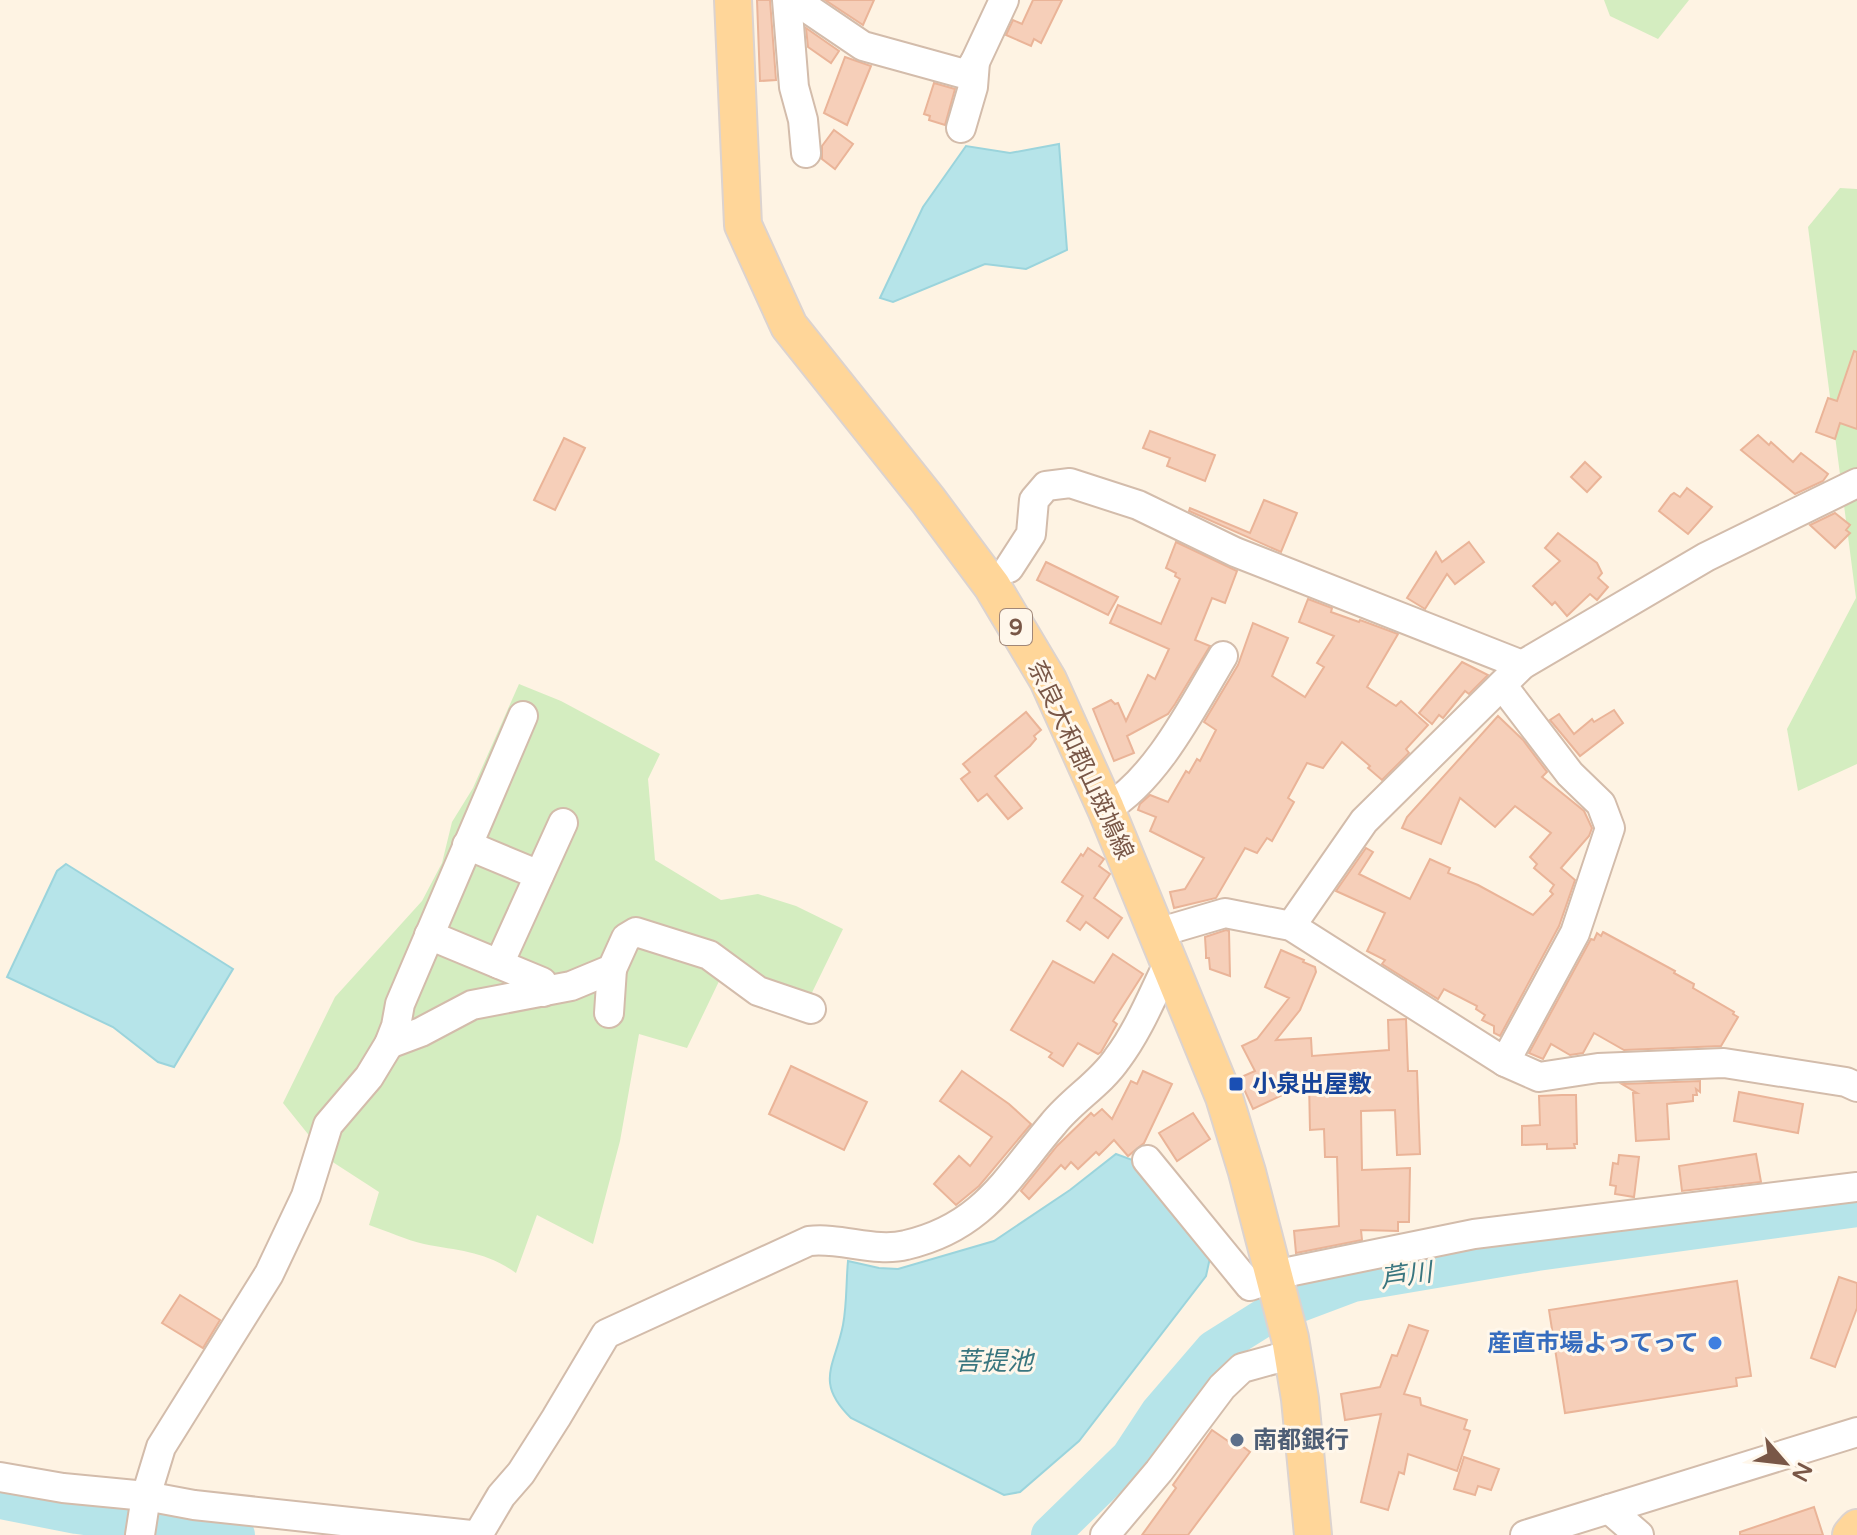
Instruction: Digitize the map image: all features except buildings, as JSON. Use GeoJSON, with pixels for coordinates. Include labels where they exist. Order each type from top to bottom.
{"type":"FeatureCollection","features":[{"type":"Feature","properties":{"kind":"main road","name":"奈良大和郡山斑鳩線"},"geometry":{"type":"LineString","coordinates":[[733,0],[734,78],[743,225],[789,326],[928,500],[992,586],[1048,680],[1106,809],[1224,1097],[1292,1346],[1313,1535]]}},
{"type":"Feature","properties":{"kind":"main road"},"geometry":{"type":"LineString","coordinates":[[1851,1535],[1857,1528]]}},
{"type":"Feature","properties":{"kind":"street"},"geometry":{"type":"LineString","coordinates":[[787,0],[794,87],[803,120],[806,153]]}},
{"type":"Feature","properties":{"kind":"street"},"geometry":{"type":"LineString","coordinates":[[795,0],[863,46],[961,73],[969,71],[975,62],[1004,0]]}},
{"type":"Feature","properties":{"kind":"street"},"geometry":{"type":"LineString","coordinates":[[961,128],[973,87],[975,62]]}},
{"type":"Feature","properties":{"kind":"street"},"geometry":{"type":"LineString","coordinates":[[1009,568],[1031,534],[1034,500],[1046,486],[1070,483],[1138,505],[1235,552],[1512,675],[1570,774],[1601,804],[1610,828],[1575,933],[1505,1062]]}},
{"type":"Feature","properties":{"kind":"street"},"geometry":{"type":"LineString","coordinates":[[1291,926],[1364,821],[1512,675],[1693,564],[1857,483]]}},
{"type":"Feature","properties":{"kind":"street"},"geometry":{"type":"LineString","coordinates":[[1106,809],[1116,803],[1148,770],[1178,730],[1223,656]]}},
{"type":"Feature","properties":{"kind":"street"},"geometry":{"type":"LineString","coordinates":[[140,1535],[146,1496],[161,1447],[254,1299],[288,1237],[306,1196],[328,1125],[369,1077],[389,1044],[400,1004],[523,716]]}},
{"type":"Feature","properties":{"kind":"street"},"geometry":{"type":"LineString","coordinates":[[499,964],[563,823]]}},
{"type":"Feature","properties":{"kind":"street"},"geometry":{"type":"LineString","coordinates":[[467,845],[539,875]]}},
{"type":"Feature","properties":{"kind":"street"},"geometry":{"type":"LineString","coordinates":[[478,1535],[501,1496],[521,1473],[606,1334],[809,1241],[825,1239],[905,1246],[969,1219],[999,1192],[1062,1113],[1117,1060],[1131,1038],[1163,947],[1225,913],[1291,926],[1505,1062],[1539,1077],[1598,1068],[1724,1063],[1846,1082],[1857,1087]]}},
{"type":"Feature","properties":{"kind":"street"},"geometry":{"type":"LineString","coordinates":[[609,1013],[612,969],[626,938],[636,932],[709,955],[758,991],[811,1009]]}},
{"type":"Feature","properties":{"kind":"street"},"geometry":{"type":"LineString","coordinates":[[429,935],[542,982],[543,992]]}},
{"type":"Feature","properties":{"kind":"street"},"geometry":{"type":"LineString","coordinates":[[389,1044],[421,1032],[472,1005],[571,986],[612,969]]}},
{"type":"Feature","properties":{"kind":"street"},"geometry":{"type":"LineString","coordinates":[[1147,1160],[1250,1286],[1474,1234],[1857,1187]]}},
{"type":"Feature","properties":{"kind":"street"},"geometry":{"type":"LineString","coordinates":[[1105,1535],[1159,1471],[1222,1387],[1242,1368],[1292,1346]]}},
{"type":"Feature","properties":{"kind":"street"},"geometry":{"type":"LineString","coordinates":[[1525,1535],[1857,1432]]}},
{"type":"Feature","properties":{"kind":"street"},"geometry":{"type":"LineString","coordinates":[[0,1477],[194,1505],[471,1535]]}},
{"type":"Feature","properties":{"kind":"street"},"geometry":{"type":"LineString","coordinates":[[1609,1509],[1639,1535]]}},
{"type":"Feature","properties":{"kind":"green space"},"geometry":{"type":"Polygon","coordinates":[[[1604,0],[1689,0],[1658,39],[1610,16],[1604,0]]]}},
{"type":"Feature","properties":{"kind":"green space"},"geometry":{"type":"Polygon","coordinates":[[[1840,188],[1857,189],[1857,764],[1798,791],[1787,729],[1856,598],[1808,227],[1840,188]]]}},
{"type":"Feature","properties":{"kind":"green space"},"geometry":{"type":"Polygon","coordinates":[[[519,684],[561,701],[660,754],[648,779],[655,860],[721,900],[758,894],[796,906],[843,929],[803,1011],[722,975],[687,1048],[639,1034],[620,1141],[593,1244],[537,1215],[516,1273],[483,1256],[417,1242],[369,1225],[379,1192],[328,1159],[283,1103],[335,997],[422,901],[442,863],[452,822],[473,788],[519,684]]]}},
{"type":"Feature","properties":{"kind":"water"},"geometry":{"type":"Polygon","coordinates":[[[1059,144],[1067,250],[1026,269],[985,264],[893,302],[880,298],[923,207],[966,146],[1010,153],[1059,144]]]}},
{"type":"Feature","properties":{"kind":"water"},"geometry":{"type":"Polygon","coordinates":[[[66,864],[233,969],[174,1067],[158,1062],[113,1027],[7,977],[57,871],[66,864]]]}},
{"type":"Feature","properties":{"kind":"water","name":"菩提池"},"geometry":{"type":"Polygon","coordinates":[[[1116,1154],[1138,1162],[1211,1253],[1206,1276],[1079,1441],[1020,1492],[1004,1495],[851,1418],[833,1394],[830,1384],[844,1317],[848,1261],[898,1269],[994,1241],[1070,1190],[1116,1154]]]}},
{"type":"Feature","properties":{"kind":"waterway","name":"芦川"},"geometry":{"type":"LineString","coordinates":[[1050,1535],[1130,1457],[1159,1413],[1214,1349],[1268,1315],[1353,1283],[1537,1252],[1857,1208]]}},
{"type":"Feature","properties":{"kind":"waterway","name":"芦川"},"geometry":{"type":"LineString","coordinates":[[0,1500],[77,1515],[236,1535]]}},
{"type":"Feature","properties":{"kind":"place","name":"小泉出屋敷"},"geometry":{"type":"Point","coordinates":[1236,1084]}},
{"type":"Feature","properties":{"kind":"place","name":"産直市場よってって"},"geometry":{"type":"Point","coordinates":[1715,1343]}},
{"type":"Feature","properties":{"kind":"place","name":"南都銀行"},"geometry":{"type":"Point","coordinates":[1237,1440]}}]}
